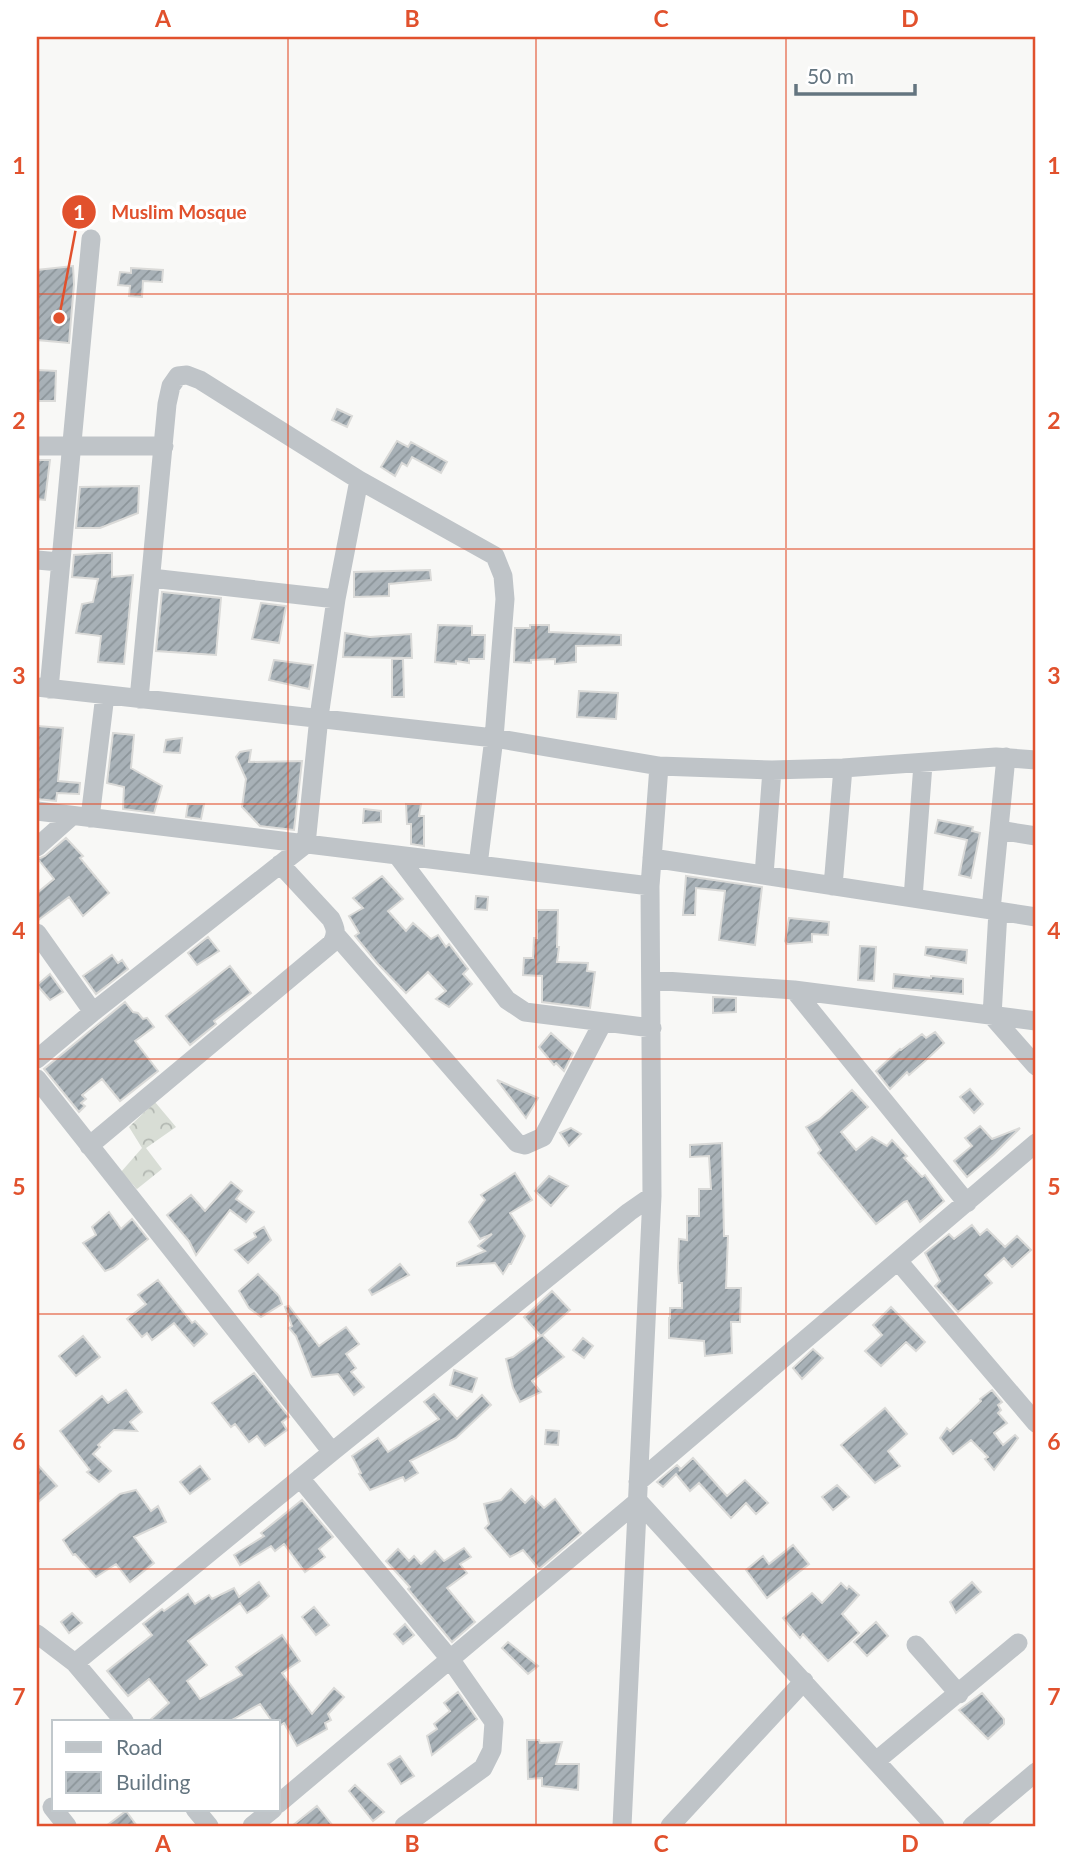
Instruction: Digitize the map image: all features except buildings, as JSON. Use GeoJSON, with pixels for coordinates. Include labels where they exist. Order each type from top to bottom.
{"type":"FeatureCollection","features":[{"type":"Feature","properties":{"kind":"street"},"geometry":{"type":"LineString","coordinates":[[91,239],[60,562],[43,688],[494,738],[659,766],[772,770],[923,764],[1006,757],[1036,760]]}},
{"type":"Feature","properties":{"kind":"street"},"geometry":{"type":"LineString","coordinates":[[139,699],[171,386],[178,376],[187,375],[200,380],[359,480],[495,556],[506,588],[494,738],[478,865]]}},
{"type":"Feature","properties":{"kind":"street"},"geometry":{"type":"LineString","coordinates":[[37,446],[164,446]]}},
{"type":"Feature","properties":{"kind":"street"},"geometry":{"type":"LineString","coordinates":[[37,1059],[306,844],[319,717],[336,599],[359,480]]}},
{"type":"Feature","properties":{"kind":"street"},"geometry":{"type":"LineString","coordinates":[[37,560],[60,562]]}},
{"type":"Feature","properties":{"kind":"street"},"geometry":{"type":"LineString","coordinates":[[151,578],[336,599]]}},
{"type":"Feature","properties":{"kind":"street"},"geometry":{"type":"LineString","coordinates":[[37,847],[81,817],[105,695]]}},
{"type":"Feature","properties":{"kind":"street"},"geometry":{"type":"LineString","coordinates":[[1006,757],[994,911],[992,1016],[1036,1066]]}},
{"type":"Feature","properties":{"kind":"street"},"geometry":{"type":"LineString","coordinates":[[913,898],[923,764]]}},
{"type":"Feature","properties":{"kind":"street"},"geometry":{"type":"LineString","coordinates":[[622,1826],[652,1196],[650,886],[659,766]]}},
{"type":"Feature","properties":{"kind":"street"},"geometry":{"type":"LineString","coordinates":[[833,886],[843,768]]}},
{"type":"Feature","properties":{"kind":"street"},"geometry":{"type":"LineString","coordinates":[[764,875],[772,770]]}},
{"type":"Feature","properties":{"kind":"street"},"geometry":{"type":"LineString","coordinates":[[37,811],[650,886]]}},
{"type":"Feature","properties":{"kind":"street"},"geometry":{"type":"LineString","coordinates":[[999,830],[1036,836]]}},
{"type":"Feature","properties":{"kind":"street"},"geometry":{"type":"LineString","coordinates":[[397,855],[507,1000],[518,1009],[524,1012],[652,1028]]}},
{"type":"Feature","properties":{"kind":"street"},"geometry":{"type":"LineString","coordinates":[[652,858],[1036,917]]}},
{"type":"Feature","properties":{"kind":"street"},"geometry":{"type":"LineString","coordinates":[[89,1146],[331,943],[336,935],[336,928],[331,919],[280,864]]}},
{"type":"Feature","properties":{"kind":"street"},"geometry":{"type":"LineString","coordinates":[[37,933],[93,1012]]}},
{"type":"Feature","properties":{"kind":"street"},"geometry":{"type":"LineString","coordinates":[[336,935],[517,1143],[525,1145],[543,1136],[603,1022]]}},
{"type":"Feature","properties":{"kind":"street"},"geometry":{"type":"LineString","coordinates":[[651,980],[794,990],[1036,1021]]}},
{"type":"Feature","properties":{"kind":"street"},"geometry":{"type":"LineString","coordinates":[[794,990],[967,1203]]}},
{"type":"Feature","properties":{"kind":"street"},"geometry":{"type":"LineString","coordinates":[[37,1080],[332,1452]]}},
{"type":"Feature","properties":{"kind":"street"},"geometry":{"type":"LineString","coordinates":[[280,1802],[450,1659],[898,1261],[1036,1143]]}},
{"type":"Feature","properties":{"kind":"street"},"geometry":{"type":"LineString","coordinates":[[75,1663],[618,1220],[652,1196]]}},
{"type":"Feature","properties":{"kind":"street"},"geometry":{"type":"LineString","coordinates":[[898,1261],[1036,1423]]}},
{"type":"Feature","properties":{"kind":"street"},"geometry":{"type":"LineString","coordinates":[[300,1478],[450,1659],[494,1722],[492,1750],[483,1768],[404,1826]]}},
{"type":"Feature","properties":{"kind":"street"},"geometry":{"type":"LineString","coordinates":[[638,1491],[935,1826]]}},
{"type":"Feature","properties":{"kind":"street"},"geometry":{"type":"LineString","coordinates":[[37,1633],[75,1663],[123,1720]]}},
{"type":"Feature","properties":{"kind":"street"},"geometry":{"type":"LineString","coordinates":[[876,1761],[1018,1643]]}},
{"type":"Feature","properties":{"kind":"street"},"geometry":{"type":"LineString","coordinates":[[916,1645],[959,1694]]}},
{"type":"Feature","properties":{"kind":"street"},"geometry":{"type":"LineString","coordinates":[[670,1826],[804,1681]]}},
{"type":"Feature","properties":{"kind":"street"},"geometry":{"type":"LineString","coordinates":[[972,1826],[1034,1778]]}},
{"type":"Feature","properties":{"kind":"street"},"geometry":{"type":"LineString","coordinates":[[48,1810],[67,1826]]}},
{"type":"Feature","properties":{"kind":"street"},"geometry":{"type":"LineString","coordinates":[[197,1811],[209,1826]]}},
{"type":"Feature","properties":{"kind":"street"},"geometry":{"type":"LineString","coordinates":[[252,1826],[271,1811]]}},
{"type":"Feature","properties":{"kind":"green space"},"geometry":{"type":"Polygon","coordinates":[[[155,1102],[176,1127],[146,1148],[162,1169],[137,1189],[121,1172],[142,1148],[129,1127],[155,1102]]]}},
{"type":"Feature","properties":{"kind":"place","name":"Muslim Mosque"},"geometry":{"type":"Point","coordinates":[59,318]}}]}
